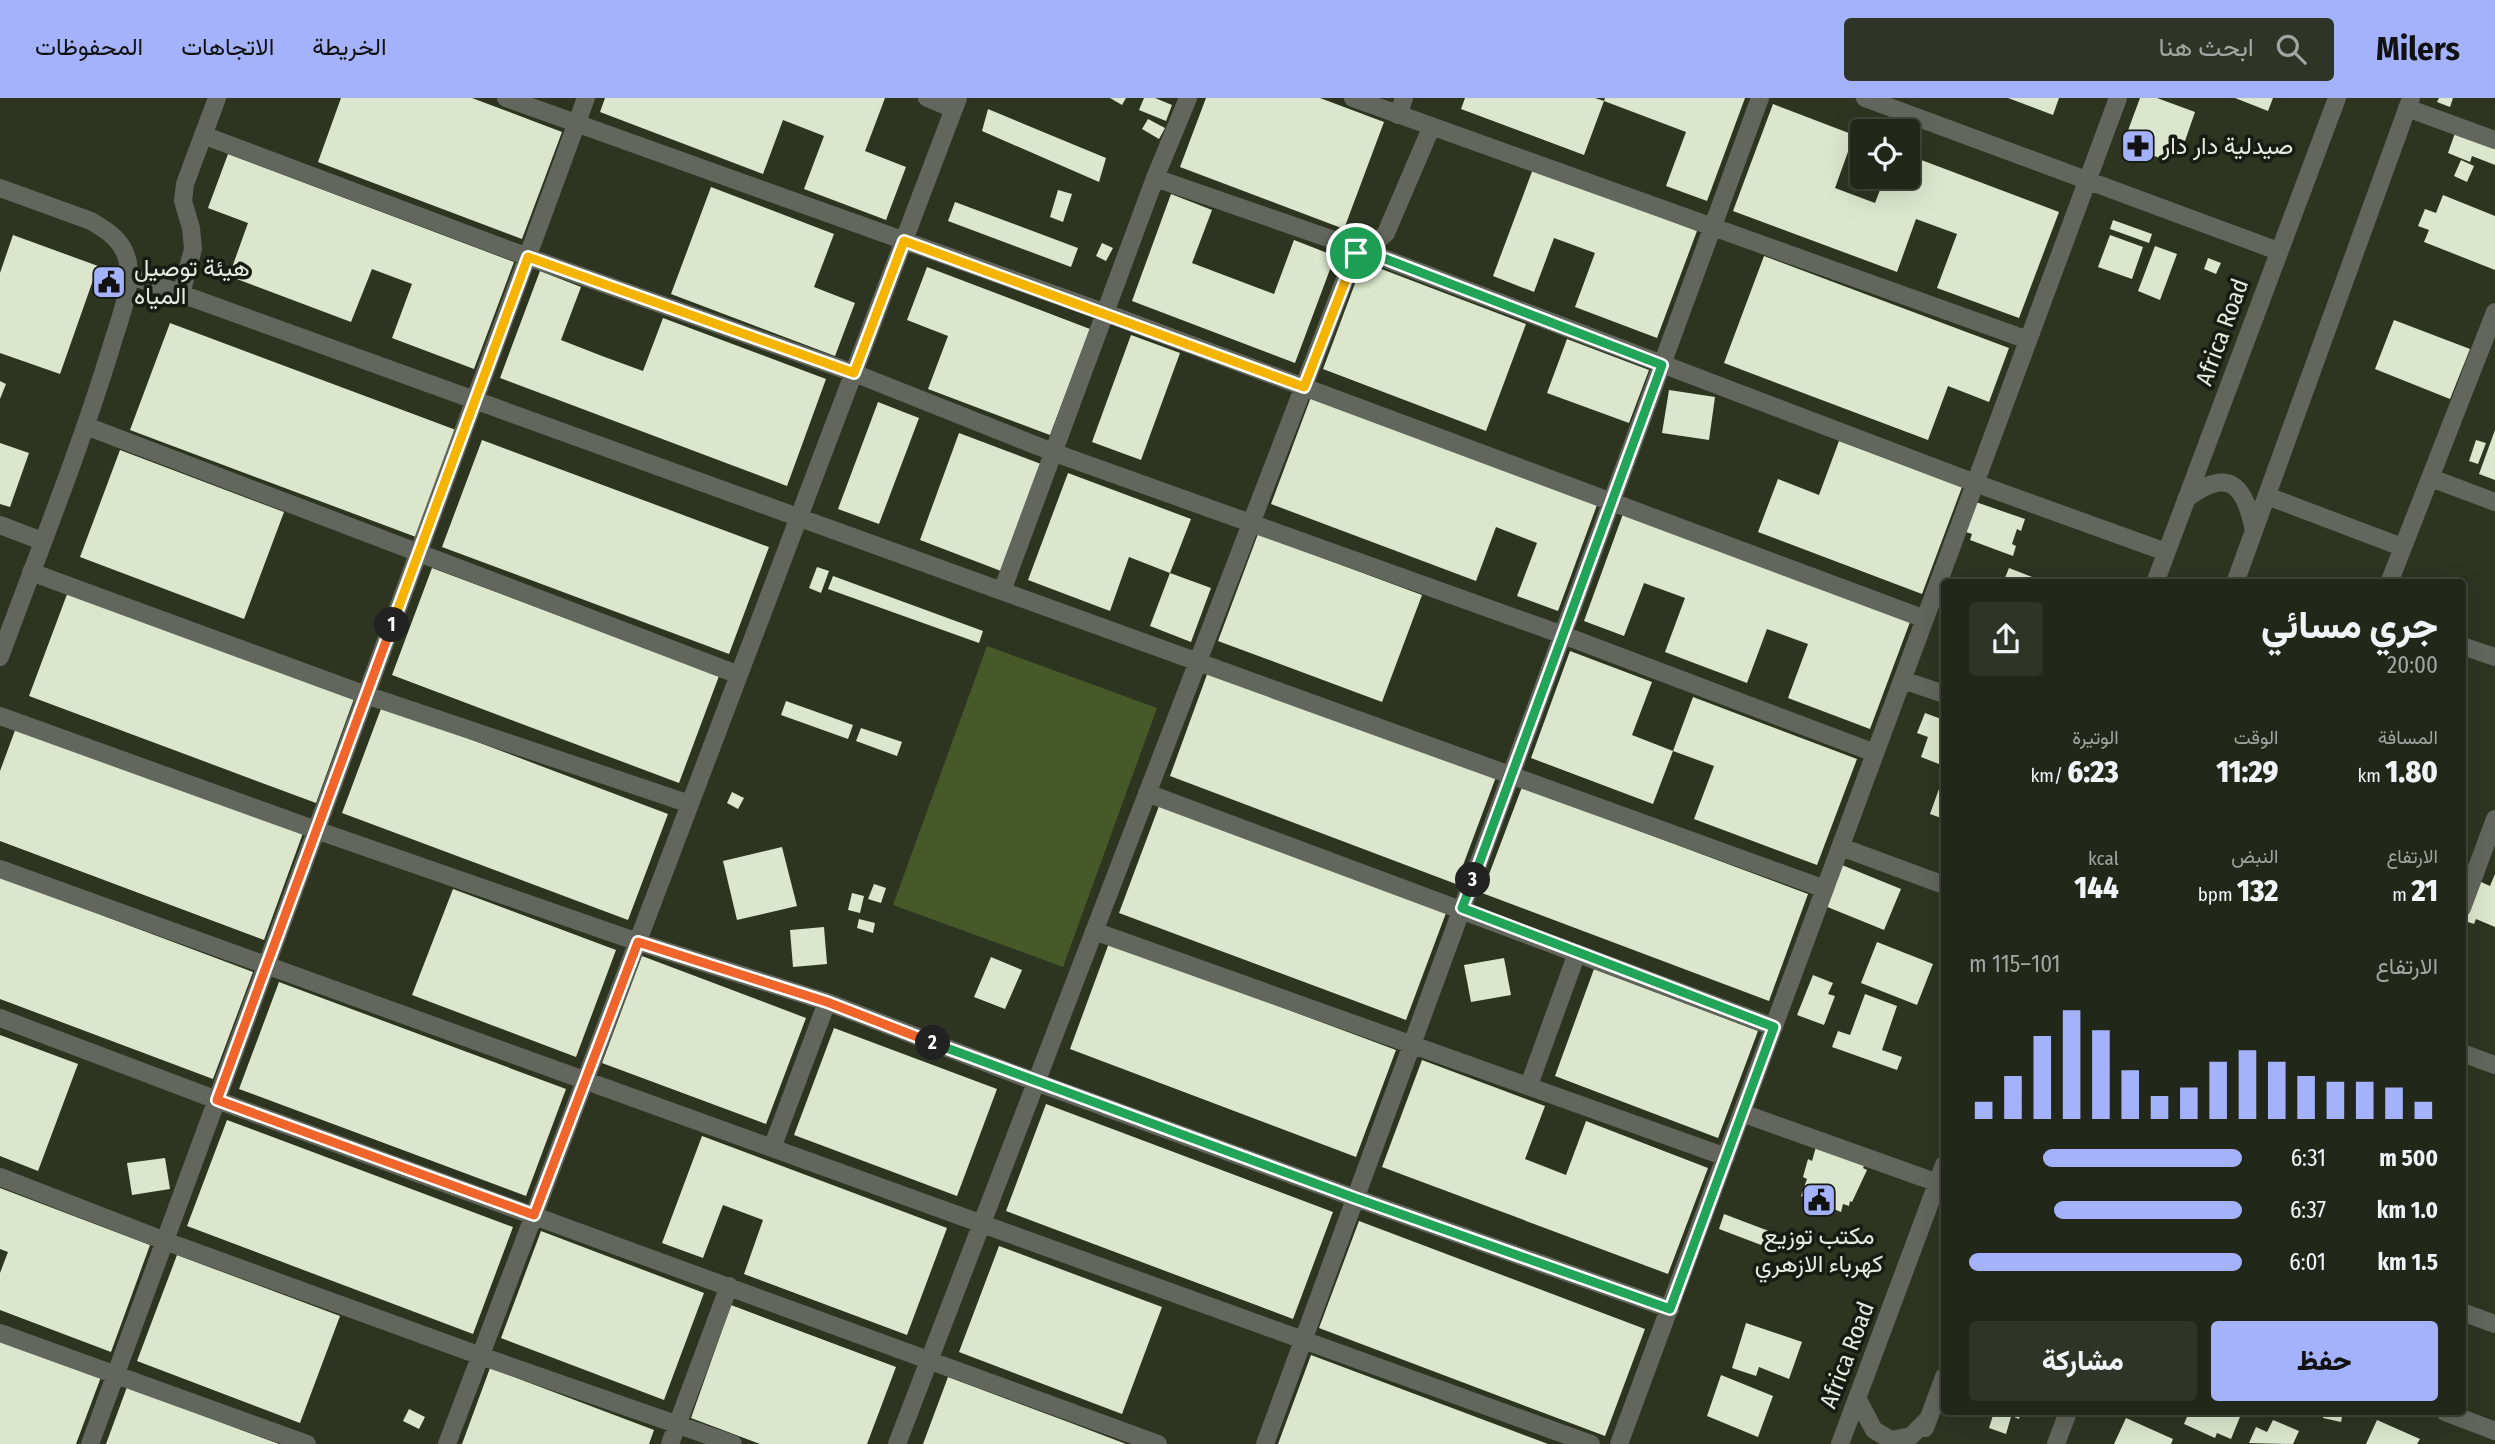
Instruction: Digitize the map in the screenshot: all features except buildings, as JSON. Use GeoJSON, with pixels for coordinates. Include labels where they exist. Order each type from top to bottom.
{"type":"FeatureCollection","features":[{"type":"Feature","properties":{"kind":"street"},"geometry":{"type":"LineString","coordinates":[[181,294],[193,248],[191,228],[183,201],[185,184],[216,98]]}},
{"type":"Feature","properties":{"kind":"street"},"geometry":{"type":"LineString","coordinates":[[506,98],[1106,313],[1925,619]]}},
{"type":"Feature","properties":{"kind":"street"},"geometry":{"type":"LineString","coordinates":[[90,1444],[586,98]]}},
{"type":"Feature","properties":{"kind":"street"},"geometry":{"type":"LineString","coordinates":[[447,1444],[956,103],[926,98]]}},
{"type":"Feature","properties":{"kind":"street"},"geometry":{"type":"LineString","coordinates":[[1002,592],[1155,178],[1188,98]]}},
{"type":"Feature","properties":{"kind":"street"},"geometry":{"type":"LineString","coordinates":[[1353,98],[1401,107],[1431,128],[2028,340]]}},
{"type":"Feature","properties":{"kind":"street"},"geometry":{"type":"LineString","coordinates":[[1265,1444],[1760,98]]}},
{"type":"Feature","properties":{"kind":"street"},"geometry":{"type":"LineString","coordinates":[[1866,98],[2278,251]]}},
{"type":"Feature","properties":{"kind":"street"},"geometry":{"type":"LineString","coordinates":[[1619,1444],[2118,98]]}},
{"type":"Feature","properties":{"kind":"street","name":"Africa Road"},"geometry":{"type":"LineString","coordinates":[[2156,579],[2337,98]]}},
{"type":"Feature","properties":{"kind":"street"},"geometry":{"type":"LineString","coordinates":[[2236,579],[2409,103],[2495,139]]}},
{"type":"Feature","properties":{"kind":"street"},"geometry":{"type":"LineString","coordinates":[[1357,248],[1373,246],[1386,233],[1431,128]]}},
{"type":"Feature","properties":{"kind":"street"},"geometry":{"type":"LineString","coordinates":[[202,135],[528,257],[854,373],[1055,453],[1563,635],[1875,753]]}},
{"type":"Feature","properties":{"kind":"street"},"geometry":{"type":"LineString","coordinates":[[1155,178],[1357,248],[1975,483],[2166,552]]}},
{"type":"Feature","properties":{"kind":"street"},"geometry":{"type":"LineString","coordinates":[[0,188],[91,221],[112,234],[126,253],[129,275],[125,300],[86,426],[0,657]]}},
{"type":"Feature","properties":{"kind":"street"},"geometry":{"type":"LineString","coordinates":[[897,1444],[1357,248]]}},
{"type":"Feature","properties":{"kind":"street"},"geometry":{"type":"LineString","coordinates":[[129,275],[1825,889]]}},
{"type":"Feature","properties":{"kind":"street"},"geometry":{"type":"LineString","coordinates":[[2390,579],[2490,341],[2495,312]]}},
{"type":"Feature","properties":{"kind":"street"},"geometry":{"type":"LineString","coordinates":[[86,426],[739,675]]}},
{"type":"Feature","properties":{"kind":"street"},"geometry":{"type":"LineString","coordinates":[[2431,478],[2495,502]]}},
{"type":"Feature","properties":{"kind":"street"},"geometry":{"type":"LineString","coordinates":[[2186,499],[2213,483],[2227,483],[2245,498],[2254,531]]}},
{"type":"Feature","properties":{"kind":"street"},"geometry":{"type":"LineString","coordinates":[[2267,496],[2402,547]]}},
{"type":"Feature","properties":{"kind":"street"},"geometry":{"type":"LineString","coordinates":[[0,525],[42,541]]}},
{"type":"Feature","properties":{"kind":"street"},"geometry":{"type":"LineString","coordinates":[[31,572],[366,695],[690,804]]}},
{"type":"Feature","properties":{"kind":"street"},"geometry":{"type":"LineString","coordinates":[[2466,647],[2495,657]]}},
{"type":"Feature","properties":{"kind":"street"},"geometry":{"type":"LineString","coordinates":[[1903,680],[1941,693]]}},
{"type":"Feature","properties":{"kind":"street"},"geometry":{"type":"LineString","coordinates":[[0,716],[638,942],[827,1002],[1036,1082],[1670,1309]]}},
{"type":"Feature","properties":{"kind":"street"},"geometry":{"type":"LineString","coordinates":[[1147,793],[1462,908],[1774,1027]]}},
{"type":"Feature","properties":{"kind":"street"},"geometry":{"type":"LineString","coordinates":[[2466,899],[2491,844],[2495,819]]}},
{"type":"Feature","properties":{"kind":"street"},"geometry":{"type":"LineString","coordinates":[[1841,846],[1941,884]]}},
{"type":"Feature","properties":{"kind":"street"},"geometry":{"type":"LineString","coordinates":[[0,869],[1591,1444]]}},
{"type":"Feature","properties":{"kind":"street"},"geometry":{"type":"LineString","coordinates":[[1094,931],[1726,1157]]}},
{"type":"Feature","properties":{"kind":"street"},"geometry":{"type":"LineString","coordinates":[[1529,1086],[1577,953]]}},
{"type":"Feature","properties":{"kind":"street"},"geometry":{"type":"LineString","coordinates":[[772,1149],[827,1002]]}},
{"type":"Feature","properties":{"kind":"street"},"geometry":{"type":"LineString","coordinates":[[0,1018],[1158,1444]]}},
{"type":"Feature","properties":{"kind":"street"},"geometry":{"type":"LineString","coordinates":[[2466,1054],[2495,1065]]}},
{"type":"Feature","properties":{"kind":"street"},"geometry":{"type":"LineString","coordinates":[[1742,1113],[1938,1183]]}},
{"type":"Feature","properties":{"kind":"street","name":"Africa Road"},"geometry":{"type":"LineString","coordinates":[[1840,1444],[1941,1174]]}},
{"type":"Feature","properties":{"kind":"street"},"geometry":{"type":"LineString","coordinates":[[0,1177],[165,1241],[733,1444]]}},
{"type":"Feature","properties":{"kind":"street"},"geometry":{"type":"LineString","coordinates":[[670,1444],[729,1286]]}},
{"type":"Feature","properties":{"kind":"street"},"geometry":{"type":"LineString","coordinates":[[2466,1313],[2495,1324]]}},
{"type":"Feature","properties":{"kind":"street"},"geometry":{"type":"LineString","coordinates":[[0,1333],[307,1444]]}},
{"type":"Feature","properties":{"kind":"street"},"geometry":{"type":"LineString","coordinates":[[1919,1444],[1941,1385]]}},
{"type":"Feature","properties":{"kind":"street"},"geometry":{"type":"LineString","coordinates":[[1857,1398],[1874,1430],[1891,1440],[1911,1436],[1928,1419]]}},
{"type":"Feature","properties":{"kind":"street"},"geometry":{"type":"LineString","coordinates":[[2056,1444],[2067,1415]]}},
{"type":"Feature","properties":{"kind":"street"},"geometry":{"type":"LineString","coordinates":[[2453,1415],[2495,1431]]}},
{"type":"Feature","properties":{"kind":"green space"},"geometry":{"type":"Polygon","coordinates":[[[987,646],[1157,708],[1063,967],[893,905],[987,646]]]}},
{"type":"Feature","properties":{"kind":"place","name":"صيدلية دار دار"},"geometry":{"type":"Point","coordinates":[2138,146]}},
{"type":"Feature","properties":{"kind":"place","name":"هيئة توصيل المياه"},"geometry":{"type":"Point","coordinates":[109,282]}},
{"type":"Feature","properties":{"kind":"place","name":"مكتب توزيع كهرباء الازهري"},"geometry":{"type":"Point","coordinates":[1819,1200]}},
{"type":"Feature","properties":{"kind":"route"},"geometry":{"type":"LineString","coordinates":[[904,241],[1304,387],[1356,253],[1357,248],[1662,365],[1462,908],[1774,1027],[1670,1309],[1036,1082],[827,1002],[638,942],[534,1215],[217,1100],[528,257],[854,373],[904,241]]}}]}
